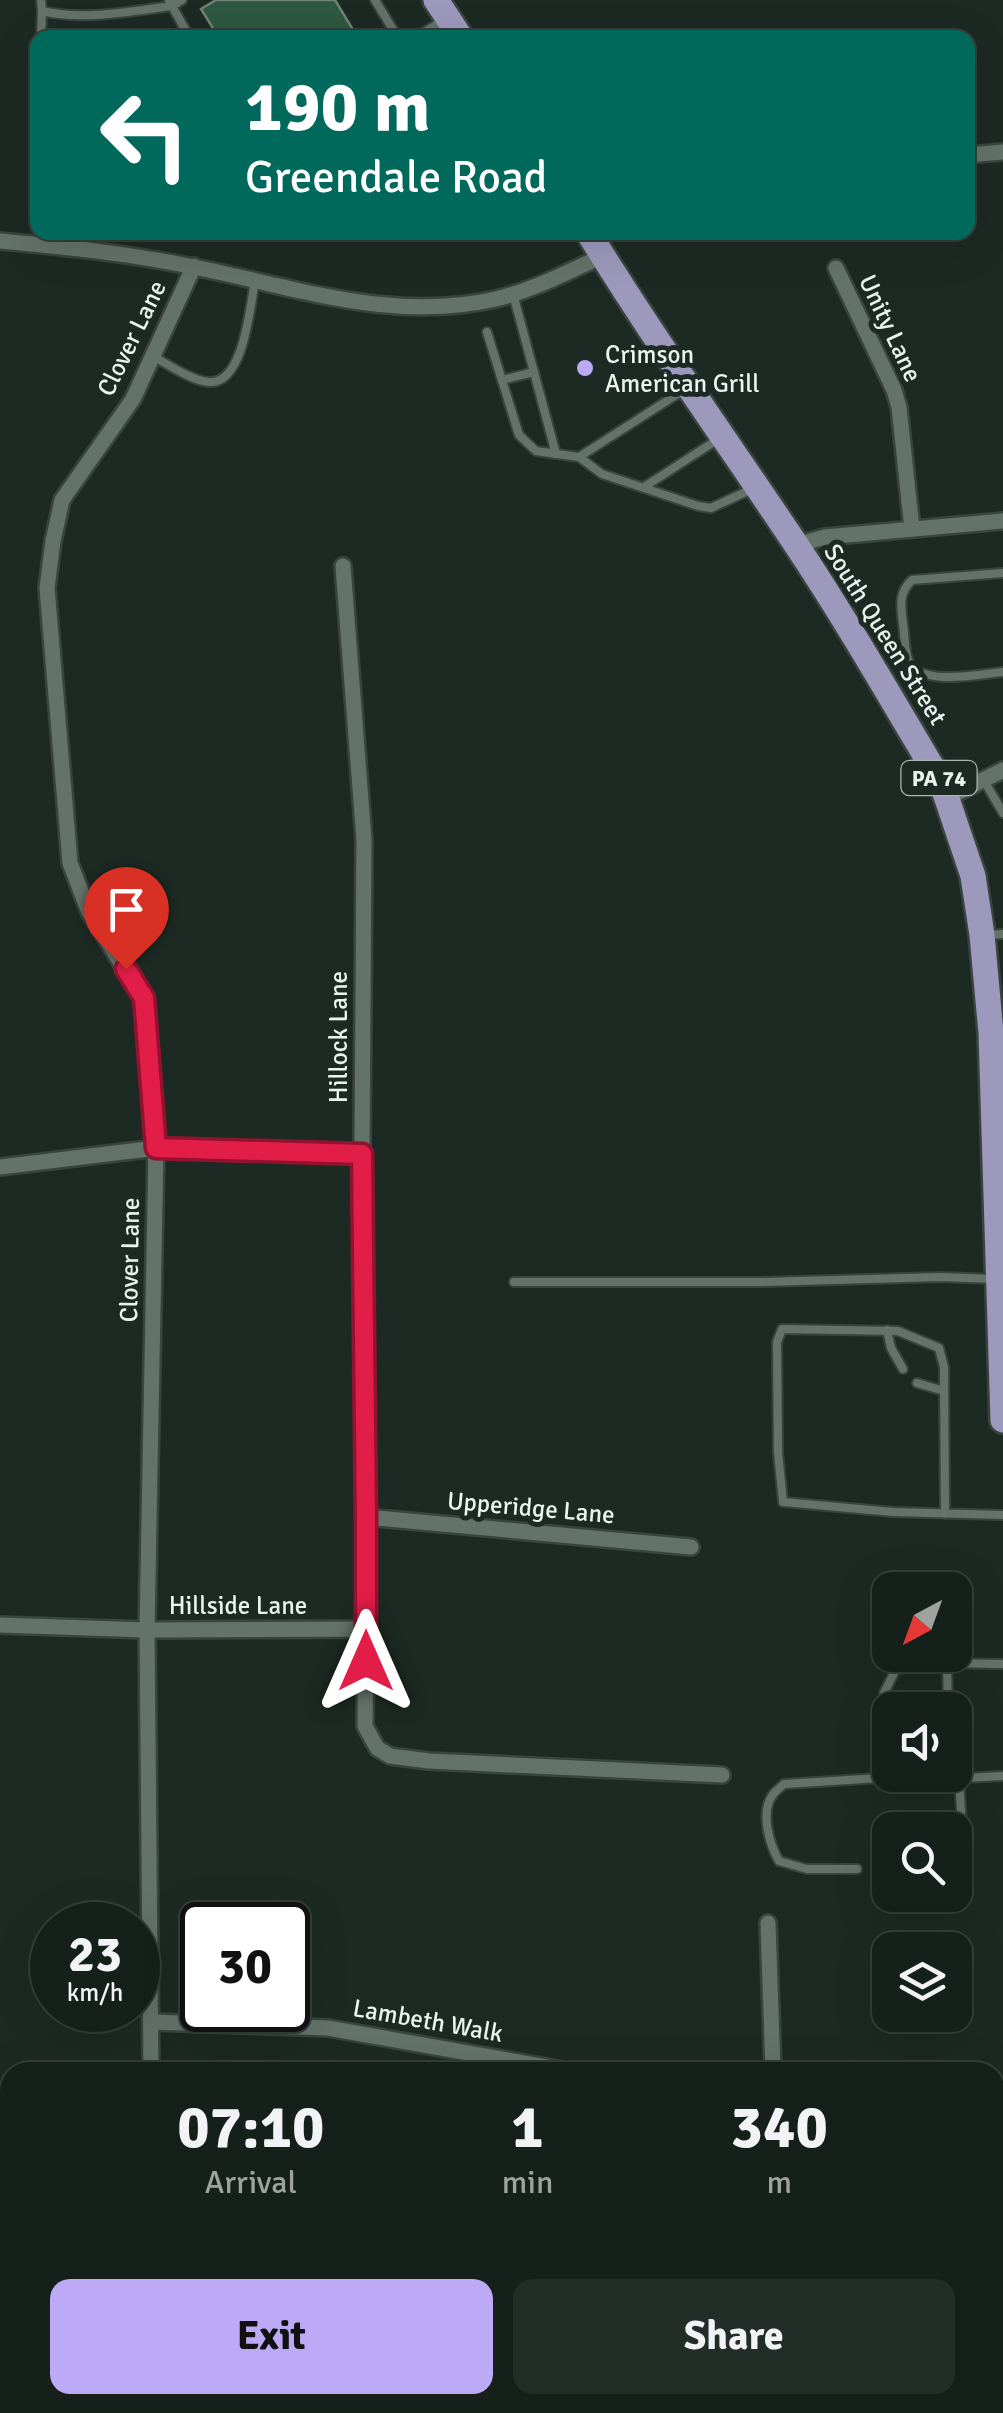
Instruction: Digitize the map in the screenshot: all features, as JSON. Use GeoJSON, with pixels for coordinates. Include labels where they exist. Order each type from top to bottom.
{"type":"FeatureCollection","features":[{"type":"Feature","properties":{"kind":"main road","name":"South Queen Street"},"geometry":{"type":"LineString","coordinates":[[593,240],[796,545],[872,665],[948,798],[993,934],[1003,1420]]}},
{"type":"Feature","properties":{"kind":"street"},"geometry":{"type":"LineString","coordinates":[[975,154],[1003,152]]}},
{"type":"Feature","properties":{"kind":"street"},"geometry":{"type":"LineString","coordinates":[[0,242],[119,252],[329,298],[407,308],[480,301],[513,293],[602,256]]}},
{"type":"Feature","properties":{"kind":"street","name":"Clover Lane"},"geometry":{"type":"LineString","coordinates":[[150,1902],[147,1630],[156,1148],[144,998],[90,912],[70,863],[47,588],[62,500],[134,399],[194,266]]}},
{"type":"Feature","properties":{"kind":"street","name":"Unity Lane"},"geometry":{"type":"LineString","coordinates":[[836,268],[894,390],[912,529]]}},
{"type":"Feature","properties":{"kind":"street"},"geometry":{"type":"LineString","coordinates":[[796,545],[824,537],[1003,521]]}},
{"type":"Feature","properties":{"kind":"street","name":"Hillock Lane"},"geometry":{"type":"LineString","coordinates":[[343,566],[364,840],[366,1628]]}},
{"type":"Feature","properties":{"kind":"street"},"geometry":{"type":"LineString","coordinates":[[948,798],[1003,770]]}},
{"type":"Feature","properties":{"kind":"street"},"geometry":{"type":"LineString","coordinates":[[0,1166],[156,1148],[362,1154]]}},
{"type":"Feature","properties":{"kind":"street","name":"Upperidge Lane"},"geometry":{"type":"LineString","coordinates":[[366,1517],[692,1547]]}},
{"type":"Feature","properties":{"kind":"street","name":"Hillside Lane"},"geometry":{"type":"LineString","coordinates":[[0,1625],[147,1630],[366,1628]]}},
{"type":"Feature","properties":{"kind":"street"},"geometry":{"type":"LineString","coordinates":[[366,1628],[365,1726],[377,1748],[390,1756],[722,1775]]}},
{"type":"Feature","properties":{"kind":"street"},"geometry":{"type":"LineString","coordinates":[[768,1923],[773,2062]]}},
{"type":"Feature","properties":{"kind":"street","name":"Lambeth Walk"},"geometry":{"type":"LineString","coordinates":[[160,2022],[328,2028],[520,2062]]}},
{"type":"Feature","properties":{"kind":"street","name":"Clover Lane"},"geometry":{"type":"LineString","coordinates":[[151,2062],[152,2032]]}},
{"type":"Feature","properties":{"kind":"lane"},"geometry":{"type":"LineString","coordinates":[[42,0],[42,30]]}},
{"type":"Feature","properties":{"kind":"lane"},"geometry":{"type":"LineString","coordinates":[[42,11],[100,14],[182,0]]}},
{"type":"Feature","properties":{"kind":"lane"},"geometry":{"type":"LineString","coordinates":[[375,0],[393,30]]}},
{"type":"Feature","properties":{"kind":"lane"},"geometry":{"type":"LineString","coordinates":[[170,3],[185,30]]}},
{"type":"Feature","properties":{"kind":"lane"},"geometry":{"type":"LineString","coordinates":[[153,356],[208,383],[223,380],[239,356],[255,281]]}},
{"type":"Feature","properties":{"kind":"lane"},"geometry":{"type":"LineString","coordinates":[[513,293],[556,454]]}},
{"type":"Feature","properties":{"kind":"lane"},"geometry":{"type":"LineString","coordinates":[[487,332],[518,435],[536,450],[579,457],[602,474],[698,506],[711,508],[756,487]]}},
{"type":"Feature","properties":{"kind":"lane"},"geometry":{"type":"LineString","coordinates":[[502,380],[534,372]]}},
{"type":"Feature","properties":{"kind":"lane"},"geometry":{"type":"LineString","coordinates":[[579,457],[688,388]]}},
{"type":"Feature","properties":{"kind":"lane"},"geometry":{"type":"LineString","coordinates":[[644,488],[721,437]]}},
{"type":"Feature","properties":{"kind":"lane"},"geometry":{"type":"LineString","coordinates":[[1003,572],[912,580],[903,588],[901,604],[908,661],[917,670],[941,677],[1003,672]]}},
{"type":"Feature","properties":{"kind":"lane"},"geometry":{"type":"LineString","coordinates":[[984,779],[1003,812]]}},
{"type":"Feature","properties":{"kind":"lane"},"geometry":{"type":"LineString","coordinates":[[514,1282],[941,1277],[998,1280]]}},
{"type":"Feature","properties":{"kind":"lane"},"geometry":{"type":"LineString","coordinates":[[946,1514],[944,1367],[939,1348],[898,1331],[782,1329],[778,1342],[778,1454],[783,1502],[894,1512],[946,1514],[1003,1515]]}},
{"type":"Feature","properties":{"kind":"lane"},"geometry":{"type":"LineString","coordinates":[[888,1330],[902,1368]]}},
{"type":"Feature","properties":{"kind":"lane"},"geometry":{"type":"LineString","coordinates":[[917,1382],[944,1390]]}},
{"type":"Feature","properties":{"kind":"lane"},"geometry":{"type":"LineString","coordinates":[[972,1663],[1003,1664]]}},
{"type":"Feature","properties":{"kind":"lane"},"geometry":{"type":"LineString","coordinates":[[972,1777],[1003,1776]]}},
{"type":"Feature","properties":{"kind":"lane"},"geometry":{"type":"LineString","coordinates":[[857,1869],[806,1869],[778,1862],[770,1844],[767,1810],[771,1797],[784,1784],[872,1778]]}},
{"type":"Feature","properties":{"kind":"building"},"geometry":{"type":"Polygon","coordinates":[[[216,0],[335,0],[353,30],[214,30],[201,9],[216,0]]]}},
{"type":"Feature","properties":{"kind":"place","name":"Crimson American Grill"},"geometry":{"type":"Point","coordinates":[585,368]}},
{"type":"Feature","properties":{"kind":"route"},"geometry":{"type":"LineString","coordinates":[[126,969],[144,998],[156,1148],[362,1154],[366,1661]]}}]}
